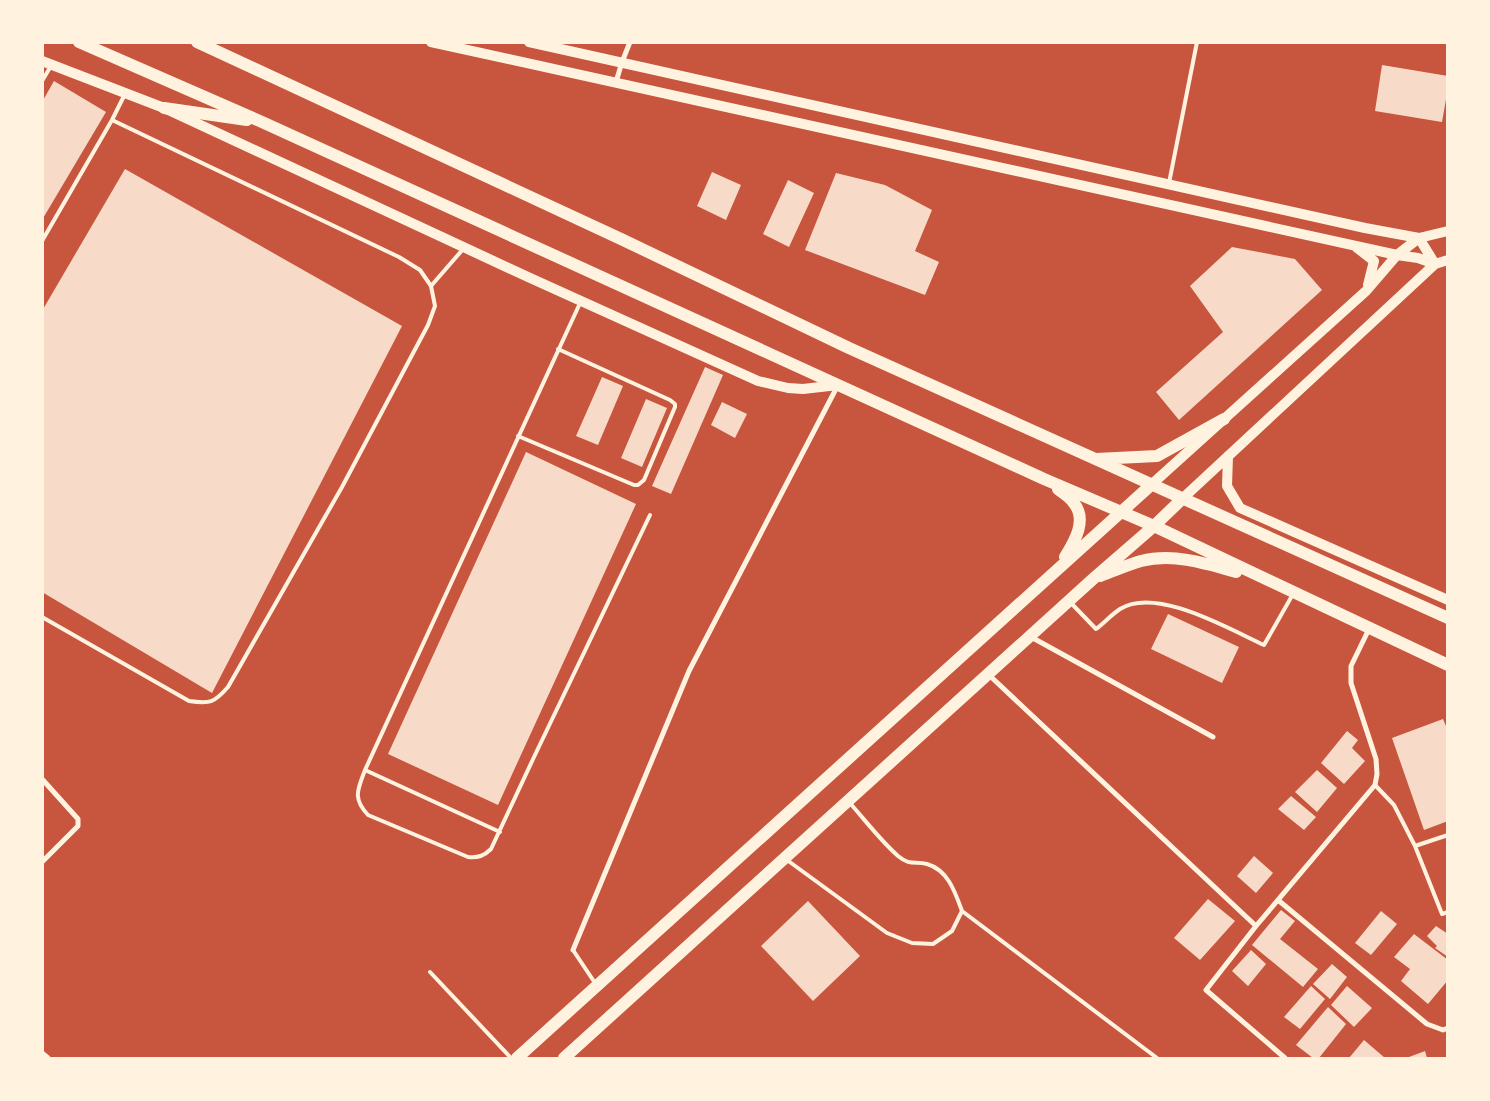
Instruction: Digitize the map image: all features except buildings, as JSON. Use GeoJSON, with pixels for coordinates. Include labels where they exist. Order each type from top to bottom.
{"type":"FeatureCollection","features":[{"type":"Feature","properties":{"kind":"main road"},"geometry":{"type":"LineString","coordinates":[[79,42],[262,122],[1044,479],[1154,526],[1448,665]]}},
{"type":"Feature","properties":{"kind":"main road"},"geometry":{"type":"LineString","coordinates":[[197,42],[621,239],[849,348],[1447,617]]}},
{"type":"Feature","properties":{"kind":"main road"},"geometry":{"type":"LineString","coordinates":[[431,42],[1397,255],[1418,258],[1435,264]]}},
{"type":"Feature","properties":{"kind":"main road"},"geometry":{"type":"LineString","coordinates":[[529,42],[1365,228],[1419,238],[1448,231]]}},
{"type":"Feature","properties":{"kind":"main road"},"geometry":{"type":"LineString","coordinates":[[47,63],[164,108],[581,302],[758,381],[788,388],[803,389],[838,385]]}},
{"type":"Feature","properties":{"kind":"main road"},"geometry":{"type":"LineString","coordinates":[[164,108],[262,122]]}},
{"type":"Feature","properties":{"kind":"main road"},"geometry":{"type":"LineString","coordinates":[[517,1058],[1366,291],[1397,255],[1419,238]]}},
{"type":"Feature","properties":{"kind":"main road"},"geometry":{"type":"LineString","coordinates":[[1419,238],[1435,264]]}},
{"type":"Feature","properties":{"kind":"main road"},"geometry":{"type":"LineString","coordinates":[[1352,244],[1374,262],[1366,291]]}},
{"type":"Feature","properties":{"kind":"main road"},"geometry":{"type":"LineString","coordinates":[[564,1058],[1154,526],[1435,264],[1448,260]]}},
{"type":"Feature","properties":{"kind":"main road"},"geometry":{"type":"LineString","coordinates":[[1093,459],[1157,456],[1224,420]]}},
{"type":"Feature","properties":{"kind":"main road"},"geometry":{"type":"LineString","coordinates":[[1228,456],[1227,486],[1240,508],[1448,600]]}},
{"type":"Feature","properties":{"kind":"main road"},"geometry":{"type":"LineString","coordinates":[[1044,479],[1074,502],[1080,515],[1079,528],[1057,569]]}},
{"type":"Feature","properties":{"kind":"main road"},"geometry":{"type":"LineString","coordinates":[[1093,579],[1141,561],[1173,557],[1200,562],[1269,581]]}},
{"type":"Feature","properties":{"kind":"street"},"geometry":{"type":"LineString","coordinates":[[616,83],[630,42]]}},
{"type":"Feature","properties":{"kind":"street"},"geometry":{"type":"LineString","coordinates":[[573,950],[690,672],[838,385]]}},
{"type":"Feature","properties":{"kind":"street"},"geometry":{"type":"LineString","coordinates":[[1285,1058],[1206,990],[1256,926],[1375,785],[1377,774],[1376,759],[1351,683],[1350,666],[1369,628]]}},
{"type":"Feature","properties":{"kind":"street"},"geometry":{"type":"LineString","coordinates":[[1031,636],[1213,737]]}},
{"type":"Feature","properties":{"kind":"street"},"geometry":{"type":"LineString","coordinates":[[988,675],[1256,926]]}},
{"type":"Feature","properties":{"kind":"street"},"geometry":{"type":"LineString","coordinates":[[42,779],[78,818],[79,822],[78,826],[42,862]]}},
{"type":"Feature","properties":{"kind":"street"},"geometry":{"type":"LineString","coordinates":[[1278,900],[1427,1024],[1443,1030],[1448,1028]]}},
{"type":"Feature","properties":{"kind":"street"},"geometry":{"type":"LineString","coordinates":[[42,1053],[48,1058]]}},
{"type":"Feature","properties":{"kind":"lane"},"geometry":{"type":"LineString","coordinates":[[1169,184],[1197,42]]}},
{"type":"Feature","properties":{"kind":"lane"},"geometry":{"type":"LineString","coordinates":[[42,81],[47,63]]}},
{"type":"Feature","properties":{"kind":"lane"},"geometry":{"type":"LineString","coordinates":[[42,240],[112,120],[126,92]]}},
{"type":"Feature","properties":{"kind":"lane"},"geometry":{"type":"LineString","coordinates":[[42,617],[189,700],[206,703],[219,698],[228,687],[342,487],[428,325],[435,306],[431,286],[420,270],[399,257],[112,120]]}},
{"type":"Feature","properties":{"kind":"lane"},"geometry":{"type":"LineString","coordinates":[[431,286],[464,248]]}},
{"type":"Feature","properties":{"kind":"lane"},"geometry":{"type":"LineString","coordinates":[[581,302],[365,770],[357,792],[358,800],[368,815],[468,857],[477,858],[486,854],[491,849],[650,515]]}},
{"type":"Feature","properties":{"kind":"lane"},"geometry":{"type":"LineString","coordinates":[[518,436],[634,485],[638,485],[644,480],[675,404],[558,349]]}},
{"type":"Feature","properties":{"kind":"lane"},"geometry":{"type":"LineString","coordinates":[[1070,602],[1096,630],[1120,608],[1139,603],[1164,603],[1181,608],[1264,645],[1294,592]]}},
{"type":"Feature","properties":{"kind":"lane"},"geometry":{"type":"LineString","coordinates":[[365,770],[500,832]]}},
{"type":"Feature","properties":{"kind":"lane"},"geometry":{"type":"LineString","coordinates":[[1375,785],[1394,805],[1415,846],[1442,914],[1448,912]]}},
{"type":"Feature","properties":{"kind":"lane"},"geometry":{"type":"LineString","coordinates":[[848,801],[899,857],[912,864],[926,864],[942,871],[954,888],[962,911],[1157,1058]]}},
{"type":"Feature","properties":{"kind":"lane"},"geometry":{"type":"LineString","coordinates":[[1415,846],[1448,835]]}},
{"type":"Feature","properties":{"kind":"lane"},"geometry":{"type":"LineString","coordinates":[[785,858],[887,932],[912,943],[933,944],[952,931],[962,911]]}},
{"type":"Feature","properties":{"kind":"lane"},"geometry":{"type":"LineString","coordinates":[[573,950],[597,986]]}},
{"type":"Feature","properties":{"kind":"lane"},"geometry":{"type":"LineString","coordinates":[[430,972],[511,1058]]}}]}
